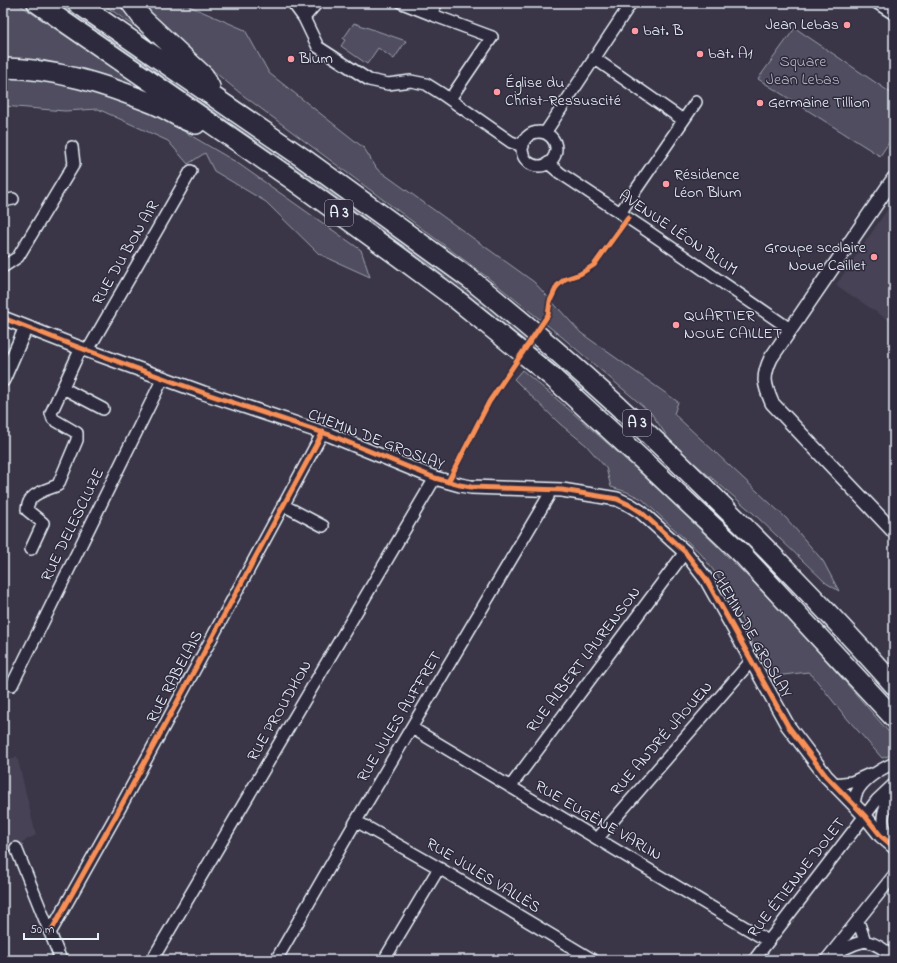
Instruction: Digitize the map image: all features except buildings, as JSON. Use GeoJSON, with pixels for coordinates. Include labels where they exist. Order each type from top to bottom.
{"type":"FeatureCollection","features":[{"type":"Feature","properties":{"kind":"highway","name":"A 3"},"geometry":{"type":"LineString","coordinates":[[37,3],[290,178],[398,256],[456,299],[552,377],[740,552],[894,718]]}},
{"type":"Feature","properties":{"kind":"highway","name":"A 3"},"geometry":{"type":"LineString","coordinates":[[77,3],[303,158],[470,279],[602,392],[663,447],[728,509],[859,645],[894,685]]}},
{"type":"Feature","properties":{"kind":"highway"},"geometry":{"type":"LineString","coordinates":[[131,3],[143,19],[204,76],[214,97]]}},
{"type":"Feature","properties":{"kind":"highway"},"geometry":{"type":"LineString","coordinates":[[3,68],[55,73],[94,82],[160,107],[187,122],[219,130]]}},
{"type":"Feature","properties":{"kind":"street"},"geometry":{"type":"LineString","coordinates":[[293,3],[304,18],[318,47],[369,80],[388,84],[411,81],[426,84],[512,142],[523,146]]}},
{"type":"Feature","properties":{"kind":"street"},"geometry":{"type":"LineString","coordinates":[[304,18],[317,3]]}},
{"type":"Feature","properties":{"kind":"street"},"geometry":{"type":"LineString","coordinates":[[402,3],[492,37],[450,99]]}},
{"type":"Feature","properties":{"kind":"street"},"geometry":{"type":"LineString","coordinates":[[430,14],[437,3]]}},
{"type":"Feature","properties":{"kind":"street"},"geometry":{"type":"LineString","coordinates":[[545,133],[631,3]]}},
{"type":"Feature","properties":{"kind":"street"},"geometry":{"type":"LineString","coordinates":[[877,3],[894,14]]}},
{"type":"Feature","properties":{"kind":"street"},"geometry":{"type":"LineString","coordinates":[[594,58],[683,120]]}},
{"type":"Feature","properties":{"kind":"street"},"geometry":{"type":"LineString","coordinates":[[620,213],[696,102]]}},
{"type":"Feature","properties":{"kind":"street"},"geometry":{"type":"LineString","coordinates":[[539,132],[545,133],[553,140],[556,150],[552,160],[538,166],[528,162],[524,157],[523,146],[528,136],[539,132]]}},
{"type":"Feature","properties":{"kind":"street"},"geometry":{"type":"LineString","coordinates":[[3,267],[18,256],[74,164],[72,147]]}},
{"type":"Feature","properties":{"kind":"street","name":"AVENUE LÉON BLUM"},"geometry":{"type":"LineString","coordinates":[[548,163],[560,173],[790,330]]}},
{"type":"Feature","properties":{"kind":"street","name":"RUE DU BON AIR"},"geometry":{"type":"LineString","coordinates":[[31,549],[43,523],[27,510],[28,503],[32,496],[58,484],[77,440],[77,433],[53,419],[51,413],[84,349],[192,171]]}},
{"type":"Feature","properties":{"kind":"street"},"geometry":{"type":"LineString","coordinates":[[894,178],[771,358],[767,366],[764,383],[772,403],[894,532]]}},
{"type":"Feature","properties":{"kind":"street","name":"CHEMIN DE GROSLAY"},"geometry":{"type":"LineString","coordinates":[[3,318],[163,378],[251,409],[323,432],[435,478],[471,487],[562,490],[617,499],[630,505],[685,552],[706,579],[788,726],[834,784],[865,816],[881,836],[894,847]]}},
{"type":"Feature","properties":{"kind":"street"},"geometry":{"type":"LineString","coordinates":[[3,380],[26,327]]}},
{"type":"Feature","properties":{"kind":"street","name":"RUE DELESCLUZE"},"geometry":{"type":"LineString","coordinates":[[12,685],[163,378]]}},
{"type":"Feature","properties":{"kind":"street"},"geometry":{"type":"LineString","coordinates":[[63,388],[103,409]]}},
{"type":"Feature","properties":{"kind":"street","name":"RUE RABELAIS"},"geometry":{"type":"LineString","coordinates":[[50,933],[114,819],[323,432]]}},
{"type":"Feature","properties":{"kind":"street","name":"RUE PROUDHON"},"geometry":{"type":"LineString","coordinates":[[152,960],[435,478]]}},
{"type":"Feature","properties":{"kind":"street","name":"RUE JULES AUFFRET"},"geometry":{"type":"LineString","coordinates":[[276,960],[356,821],[548,497],[549,490]]}},
{"type":"Feature","properties":{"kind":"street"},"geometry":{"type":"LineString","coordinates":[[283,505],[323,526]]}},
{"type":"Feature","properties":{"kind":"street","name":"RUE ALBERT LAURENSON"},"geometry":{"type":"LineString","coordinates":[[510,787],[685,552]]}},
{"type":"Feature","properties":{"kind":"street","name":"RUE ANDRÉ JAOUEN"},"geometry":{"type":"LineString","coordinates":[[598,838],[751,661]]}},
{"type":"Feature","properties":{"kind":"street","name":"RUE EUGÈNE VARLIN"},"geometry":{"type":"LineString","coordinates":[[412,728],[768,941]]}},
{"type":"Feature","properties":{"kind":"street"},"geometry":{"type":"LineString","coordinates":[[834,784],[852,782],[894,763]]}},
{"type":"Feature","properties":{"kind":"street"},"geometry":{"type":"LineString","coordinates":[[854,804],[857,792],[866,781],[883,768]]}},
{"type":"Feature","properties":{"kind":"street","name":"RUE ÉTIENNE DOLET"},"geometry":{"type":"LineString","coordinates":[[754,960],[877,800],[894,784]]}},
{"type":"Feature","properties":{"kind":"street"},"geometry":{"type":"LineString","coordinates":[[894,793],[886,806],[882,819],[886,831],[894,842]]}},
{"type":"Feature","properties":{"kind":"street","name":"RUE JULES VALLÈS"},"geometry":{"type":"LineString","coordinates":[[356,821],[593,960]]}},
{"type":"Feature","properties":{"kind":"street"},"geometry":{"type":"LineString","coordinates":[[16,848],[61,960]]}},
{"type":"Feature","properties":{"kind":"street"},"geometry":{"type":"LineString","coordinates":[[384,960],[438,868]]}},
{"type":"Feature","properties":{"kind":"street"},"geometry":{"type":"LineString","coordinates":[[827,958],[894,875]]}},
{"type":"Feature","properties":{"kind":"street"},"geometry":{"type":"LineString","coordinates":[[875,899],[894,890]]}},
{"type":"Feature","properties":{"kind":"street"},"geometry":{"type":"LineString","coordinates":[[858,921],[865,941]]}},
{"type":"Feature","properties":{"kind":"street"},"geometry":{"type":"LineString","coordinates":[[827,958],[855,944],[865,941],[874,943],[886,950],[894,958]]}},
{"type":"Feature","properties":{"kind":"shaded area","name":"Groupe scolaire Noue Caillet"},"geometry":{"type":"Polygon","coordinates":[[[894,200],[894,324],[836,285],[894,200]]]}},
{"type":"Feature","properties":{"kind":"shaded area"},"geometry":{"type":"Polygon","coordinates":[[[17,756],[36,835],[3,852],[3,764],[17,756]]]}},
{"type":"Feature","properties":{"kind":"green space"},"geometry":{"type":"Polygon","coordinates":[[[3,3],[17,3],[164,103],[3,60],[3,3]]]}},
{"type":"Feature","properties":{"kind":"green space"},"geometry":{"type":"Polygon","coordinates":[[[57,3],[63,3],[341,196],[404,241],[467,289],[557,362],[654,447],[721,516],[675,472],[585,391],[550,361],[431,266],[314,181],[57,3]]]}},
{"type":"Feature","properties":{"kind":"green space"},"geometry":{"type":"Polygon","coordinates":[[[101,3],[125,3],[153,39],[101,3]]]}},
{"type":"Feature","properties":{"kind":"green space"},"geometry":{"type":"Polygon","coordinates":[[[140,3],[186,3],[189,6],[245,30],[269,73],[364,148],[377,169],[534,282],[581,333],[678,402],[674,414],[786,518],[823,561],[839,591],[826,583],[753,513],[674,446],[651,413],[562,337],[487,277],[240,93],[182,45],[140,3]]]}},
{"type":"Feature","properties":{"kind":"green space"},"geometry":{"type":"Polygon","coordinates":[[[354,23],[406,41],[394,59],[378,48],[367,64],[341,46],[345,40],[343,39],[354,23]]]}},
{"type":"Feature","properties":{"kind":"green space","name":"Square Jean Lebas"},"geometry":{"type":"Polygon","coordinates":[[[795,28],[894,95],[894,135],[880,156],[758,79],[795,28]]]}},
{"type":"Feature","properties":{"kind":"green space"},"geometry":{"type":"Polygon","coordinates":[[[3,76],[27,76],[91,89],[161,118],[236,162],[361,250],[370,277],[319,254],[266,202],[214,171],[205,153],[188,164],[168,141],[98,109],[65,111],[3,106],[3,76]]]}},
{"type":"Feature","properties":{"kind":"green space"},"geometry":{"type":"Polygon","coordinates":[[[522,370],[638,471],[695,524],[769,598],[894,738],[894,754],[882,758],[808,672],[767,677],[729,591],[701,554],[642,499],[611,487],[606,468],[586,445],[560,424],[514,379],[522,370]]]}},
{"type":"Feature","properties":{"kind":"cycle path"},"geometry":{"type":"LineString","coordinates":[[448,482],[489,402],[548,315],[550,301],[557,286],[565,279],[580,274],[594,265],[628,218]]}},
{"type":"Feature","properties":{"kind":"cycle path"},"geometry":{"type":"LineString","coordinates":[[3,318],[204,393],[330,435],[435,478],[471,487],[562,490],[617,499],[630,505],[641,512],[685,552],[706,579],[788,726],[826,776],[865,816],[881,836],[894,847]]}},
{"type":"Feature","properties":{"kind":"cycle path"},"geometry":{"type":"LineString","coordinates":[[50,933],[114,819],[323,432]]}},
{"type":"Feature","properties":{"kind":"place","name":"Jean Lebas"},"geometry":{"type":"Point","coordinates":[847,25]}},
{"type":"Feature","properties":{"kind":"place","name":"bat. B"},"geometry":{"type":"Point","coordinates":[635,31]}},
{"type":"Feature","properties":{"kind":"place","name":"bat. A1"},"geometry":{"type":"Point","coordinates":[700,54]}},
{"type":"Feature","properties":{"kind":"place","name":"Blum"},"geometry":{"type":"Point","coordinates":[291,59]}},
{"type":"Feature","properties":{"kind":"place","name":"Église du Christ-Ressuscité"},"geometry":{"type":"Point","coordinates":[497,92]}},
{"type":"Feature","properties":{"kind":"place","name":"Germaine Tillion"},"geometry":{"type":"Point","coordinates":[760,103]}},
{"type":"Feature","properties":{"kind":"place","name":"Résidence Léon Blum"},"geometry":{"type":"Point","coordinates":[666,184]}},
{"type":"Feature","properties":{"kind":"place","name":"Groupe scolaire Noue Caillet"},"geometry":{"type":"Point","coordinates":[874,257]}},
{"type":"Feature","properties":{"kind":"place","name":"QUARTIER NOUE CAILLET"},"geometry":{"type":"Point","coordinates":[676,325]}}]}
